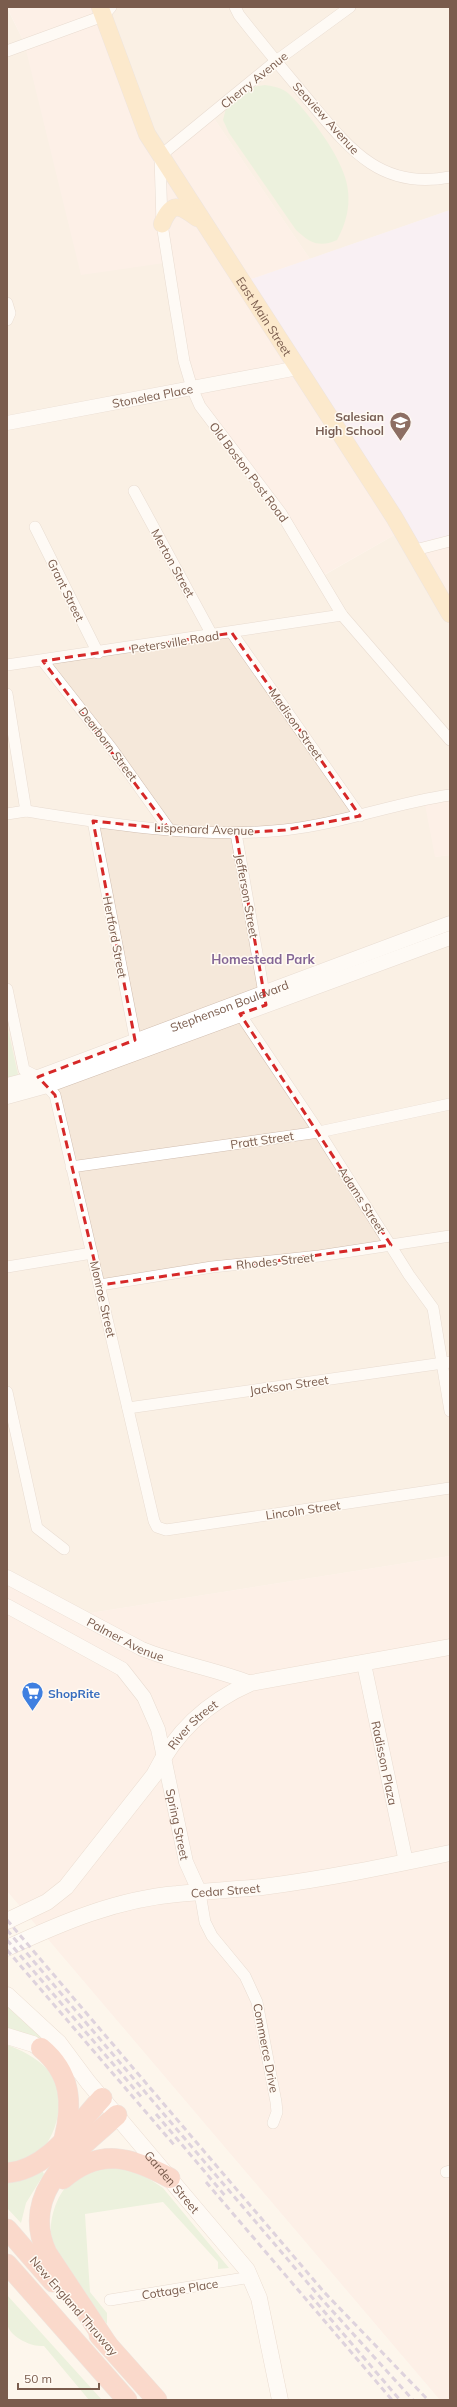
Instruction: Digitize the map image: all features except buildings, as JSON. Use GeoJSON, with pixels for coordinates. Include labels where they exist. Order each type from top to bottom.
{"type":"FeatureCollection","features":[{"type":"Feature","properties":{"kind":"highway"},"geometry":{"type":"LineString","coordinates":[[40,2048],[57,2065],[68,2087],[70,2108],[64,2139]]}},
{"type":"Feature","properties":{"kind":"highway"},"geometry":{"type":"LineString","coordinates":[[7,2173],[35,2165],[64,2139],[102,2098]]}},
{"type":"Feature","properties":{"kind":"highway"},"geometry":{"type":"LineString","coordinates":[[108,2345],[47,2253],[39,2228],[42,2201],[60,2169],[116,2115]]}},
{"type":"Feature","properties":{"kind":"highway"},"geometry":{"type":"LineString","coordinates":[[42,2201],[58,2183],[74,2170],[101,2159],[130,2160],[170,2178]]}},
{"type":"Feature","properties":{"kind":"highway","name":"New England Thruway"},"geometry":{"type":"LineString","coordinates":[[7,2229],[157,2400]]}},
{"type":"Feature","properties":{"kind":"highway","name":"New England Thruway"},"geometry":{"type":"LineString","coordinates":[[7,2264],[127,2400]]}},
{"type":"Feature","properties":{"kind":"main road","name":"East Main Street"},"geometry":{"type":"LineString","coordinates":[[105,9],[132,99],[147,134],[202,222],[415,550],[450,614]]}},
{"type":"Feature","properties":{"kind":"main road"},"geometry":{"type":"LineString","coordinates":[[162,224],[168,210],[178,207],[188,211],[202,222]]}},
{"type":"Feature","properties":{"kind":"main road","name":"River Street"},"geometry":{"type":"LineString","coordinates":[[7,1921],[47,1902],[66,1888],[154,1775],[164,1754],[198,1714],[223,1696],[251,1682],[364,1664],[450,1648]]}},
{"type":"Feature","properties":{"kind":"main road","name":"Cedar Street"},"geometry":{"type":"LineString","coordinates":[[7,1948],[77,1918],[114,1906],[176,1894],[262,1887],[450,1853]]}},
{"type":"Feature","properties":{"kind":"main road","name":"Garden Street"},"geometry":{"type":"LineString","coordinates":[[7,1995],[59,2043],[88,2082],[170,2178],[251,2277],[259,2298],[280,2400]]}},
{"type":"Feature","properties":{"kind":"main road"},"geometry":{"type":"LineString","coordinates":[[7,2036],[24,2040],[40,2048],[88,2082]]}},
{"type":"Feature","properties":{"kind":"street","name":"Seaview Avenue"},"geometry":{"type":"LineString","coordinates":[[235,7],[239,15],[345,144],[370,164],[415,181],[450,177]]}},
{"type":"Feature","properties":{"kind":"street","name":"Cherry Avenue"},"geometry":{"type":"LineString","coordinates":[[160,156],[276,61],[350,7]]}},
{"type":"Feature","properties":{"kind":"street"},"geometry":{"type":"LineString","coordinates":[[7,51],[105,9]]}},
{"type":"Feature","properties":{"kind":"street","name":"Old Boston Post Road"},"geometry":{"type":"LineString","coordinates":[[160,156],[162,224],[184,361],[192,388],[200,406],[282,513],[342,615],[450,740]]}},
{"type":"Feature","properties":{"kind":"street"},"geometry":{"type":"LineString","coordinates":[[7,303],[10,314],[7,320]]}},
{"type":"Feature","properties":{"kind":"street","name":"Stonelea Place"},"geometry":{"type":"LineString","coordinates":[[7,423],[298,368]]}},
{"type":"Feature","properties":{"kind":"street","name":"Merton Street"},"geometry":{"type":"LineString","coordinates":[[134,491],[212,635]]}},
{"type":"Feature","properties":{"kind":"street","name":"Grant Street"},"geometry":{"type":"LineString","coordinates":[[35,527],[98,653]]}},
{"type":"Feature","properties":{"kind":"street"},"geometry":{"type":"LineString","coordinates":[[415,550],[450,541]]}},
{"type":"Feature","properties":{"kind":"street","name":"Petersville Road"},"geometry":{"type":"LineString","coordinates":[[7,665],[44,661],[232,633],[342,615]]}},
{"type":"Feature","properties":{"kind":"street","name":"Madison Street"},"geometry":{"type":"LineString","coordinates":[[232,633],[360,816]]}},
{"type":"Feature","properties":{"kind":"street","name":"Dearborn Street"},"geometry":{"type":"LineString","coordinates":[[44,661],[112,749],[169,830]]}},
{"type":"Feature","properties":{"kind":"street"},"geometry":{"type":"LineString","coordinates":[[7,694],[26,811]]}},
{"type":"Feature","properties":{"kind":"street","name":"Lispenard Avenue"},"geometry":{"type":"LineString","coordinates":[[7,814],[26,811],[169,830],[236,833],[285,830],[360,816],[449,794]]}},
{"type":"Feature","properties":{"kind":"street","name":"Hertford Street"},"geometry":{"type":"LineString","coordinates":[[93,821],[137,1046]]}},
{"type":"Feature","properties":{"kind":"street","name":"Jefferson Street"},"geometry":{"type":"LineString","coordinates":[[236,833],[265,999]]}},
{"type":"Feature","properties":{"kind":"street","name":"Stephenson Boulevard"},"geometry":{"type":"LineString","coordinates":[[265,999],[450,923]]}},
{"type":"Feature","properties":{"kind":"street","name":"Stephenson Boulevard"},"geometry":{"type":"LineString","coordinates":[[7,1097],[237,1009],[450,938]]}},
{"type":"Feature","properties":{"kind":"street"},"geometry":{"type":"LineString","coordinates":[[7,989],[24,1070],[43,1082]]}},
{"type":"Feature","properties":{"kind":"street","name":"Adams Street"},"geometry":{"type":"LineString","coordinates":[[237,1009],[319,1132],[409,1275],[433,1308],[447,1363],[450,1411]]}},
{"type":"Feature","properties":{"kind":"street","name":"Stephenson Boulevard"},"geometry":{"type":"LineString","coordinates":[[7,1085],[43,1082]]}},
{"type":"Feature","properties":{"kind":"street","name":"Monroe Street"},"geometry":{"type":"LineString","coordinates":[[43,1082],[55,1095],[157,1527]]}},
{"type":"Feature","properties":{"kind":"street","name":"Pratt Street"},"geometry":{"type":"LineString","coordinates":[[72,1167],[319,1132],[450,1104]]}},
{"type":"Feature","properties":{"kind":"street","name":"Rhodes Street"},"geometry":{"type":"LineString","coordinates":[[100,1285],[212,1267],[319,1256],[450,1236]]}},
{"type":"Feature","properties":{"kind":"street"},"geometry":{"type":"LineString","coordinates":[[7,1267],[92,1253]]}},
{"type":"Feature","properties":{"kind":"street","name":"Jackson Street"},"geometry":{"type":"LineString","coordinates":[[128,1408],[447,1363]]}},
{"type":"Feature","properties":{"kind":"street"},"geometry":{"type":"LineString","coordinates":[[7,1392],[37,1528],[64,1550]]}},
{"type":"Feature","properties":{"kind":"street","name":"Lincoln Street"},"geometry":{"type":"LineString","coordinates":[[157,1527],[166,1530],[450,1488]]}},
{"type":"Feature","properties":{"kind":"street","name":"Palmer Avenue"},"geometry":{"type":"LineString","coordinates":[[7,1577],[142,1649],[164,1658],[224,1673],[251,1682]]}},
{"type":"Feature","properties":{"kind":"street"},"geometry":{"type":"LineString","coordinates":[[7,1606],[122,1669],[144,1697],[158,1729],[164,1754]]}},
{"type":"Feature","properties":{"kind":"street","name":"Radisson Plaza"},"geometry":{"type":"LineString","coordinates":[[364,1664],[406,1862]]}},
{"type":"Feature","properties":{"kind":"street","name":"Spring Street"},"geometry":{"type":"LineString","coordinates":[[164,1754],[186,1862],[200,1893]]}},
{"type":"Feature","properties":{"kind":"street","name":"Commerce Drive"},"geometry":{"type":"LineString","coordinates":[[200,1893],[205,1922],[212,1936],[245,1976],[257,2002],[276,2102],[277,2112],[273,2124]]}},
{"type":"Feature","properties":{"kind":"street","name":"Cottage Place"},"geometry":{"type":"LineString","coordinates":[[110,2300],[251,2277]]}},
{"type":"Feature","properties":{"kind":"highlighted area"},"geometry":{"type":"Polygon","coordinates":[[[232,633],[360,816],[285,830],[236,833],[266,1005],[240,1014],[391,1245],[100,1285],[55,1095],[38,1077],[135,1040],[93,821],[169,829],[43,661],[232,633]]]}},
{"type":"Feature","properties":{"kind":"shaded area"},"geometry":{"type":"Polygon","coordinates":[[[7,7],[105,7],[164,158],[213,117],[310,259],[246,281],[405,529],[320,577],[195,390],[171,262],[81,275],[24,42],[7,7]]]}},
{"type":"Feature","properties":{"kind":"shaded area"},"geometry":{"type":"Polygon","coordinates":[[[105,7],[450,7],[450,210],[310,259],[213,117],[164,158],[105,7]]]}},
{"type":"Feature","properties":{"kind":"shaded area"},"geometry":{"type":"Polygon","coordinates":[[[7,8],[24,42],[171,262],[321,577],[405,529],[450,612],[450,799],[435,857],[450,855],[450,1556],[84,1614],[7,1570],[7,8]]]}},
{"type":"Feature","properties":{"kind":"shaded area","name":"Salesian High School"},"geometry":{"type":"Polygon","coordinates":[[[450,210],[450,541],[418,550],[246,281],[450,210]]]}},
{"type":"Feature","properties":{"kind":"shaded area"},"geometry":{"type":"Polygon","coordinates":[[[450,541],[450,612],[418,550],[450,541]]]}},
{"type":"Feature","properties":{"kind":"shaded area"},"geometry":{"type":"Polygon","coordinates":[[[450,799],[450,855],[435,857],[425,805],[450,799]]]}},
{"type":"Feature","properties":{"kind":"shaded area"},"geometry":{"type":"Polygon","coordinates":[[[450,1556],[450,2400],[440,2400],[7,1891],[7,1570],[84,1614],[450,1556]]]}},
{"type":"Feature","properties":{"kind":"green space"},"geometry":{"type":"Polygon","coordinates":[[[265,85],[283,90],[296,101],[321,132],[336,156],[345,177],[348,193],[348,209],[344,225],[337,240],[325,244],[315,243],[296,230],[229,133],[223,120],[226,108],[252,87],[265,85]]]}},
{"type":"Feature","properties":{"kind":"green space"},"geometry":{"type":"Polygon","coordinates":[[[7,1025],[19,1079],[7,1081],[7,1025]]]}},
{"type":"Feature","properties":{"kind":"green space"},"geometry":{"type":"Polygon","coordinates":[[[7,2005],[45,2040],[7,2031],[7,2005]]]}},
{"type":"Feature","properties":{"kind":"green space"},"geometry":{"type":"Polygon","coordinates":[[[7,2045],[28,2054],[47,2069],[54,2079],[58,2091],[59,2103],[58,2116],[54,2128],[49,2140],[42,2150],[34,2158],[28,2161],[7,2165],[7,2045]]]}},
{"type":"Feature","properties":{"kind":"green space"},"geometry":{"type":"Polygon","coordinates":[[[118,2166],[136,2170],[163,2188],[229,2268],[218,2269],[218,2262],[163,2202],[85,2214],[90,2292],[107,2313],[107,2324],[77,2287],[57,2257],[51,2238],[51,2228],[54,2210],[58,2200],[62,2192],[74,2179],[90,2171],[118,2166]]]}},
{"type":"Feature","properties":{"kind":"green space"},"geometry":{"type":"Polygon","coordinates":[[[41,2169],[44,2174],[26,2203],[21,2223],[7,2208],[7,2180],[41,2169]]]}},
{"type":"Feature","properties":{"kind":"green space"},"geometry":{"type":"Polygon","coordinates":[[[7,2295],[102,2400],[89,2400],[44,2346],[23,2341],[11,2332],[8,2327],[6,2316],[7,2295]]]}},
{"type":"Feature","properties":{"kind":"railway"},"geometry":{"type":"LineString","coordinates":[[7,1920],[324,2292],[428,2400]]}},
{"type":"Feature","properties":{"kind":"railway"},"geometry":{"type":"LineString","coordinates":[[7,1930],[318,2295],[413,2400]]}},
{"type":"Feature","properties":{"kind":"railway"},"geometry":{"type":"LineString","coordinates":[[7,1940],[143,2099]]}},
{"type":"Feature","properties":{"kind":"railway"},"geometry":{"type":"LineString","coordinates":[[7,1950],[175,2146]]}},
{"type":"Feature","properties":{"kind":"railway"},"geometry":{"type":"LineString","coordinates":[[156,2114],[227,2198]]}},
{"type":"Feature","properties":{"kind":"railway"},"geometry":{"type":"LineString","coordinates":[[206,2182],[392,2400]]}},
{"type":"Feature","properties":{"kind":"railway"},"geometry":{"type":"LineString","coordinates":[[310,2295],[400,2400]]}},
{"type":"Feature","properties":{"kind":"place","name":"Salesian High School"},"geometry":{"type":"Point","coordinates":[400,442]}},
{"type":"Feature","properties":{"kind":"place","name":"ShopRite"},"geometry":{"type":"Point","coordinates":[33,1712]}},
{"type":"Feature","properties":{"kind":"district","name":"Homestead Park"},"geometry":{"type":"Point","coordinates":[263,959]}}]}
